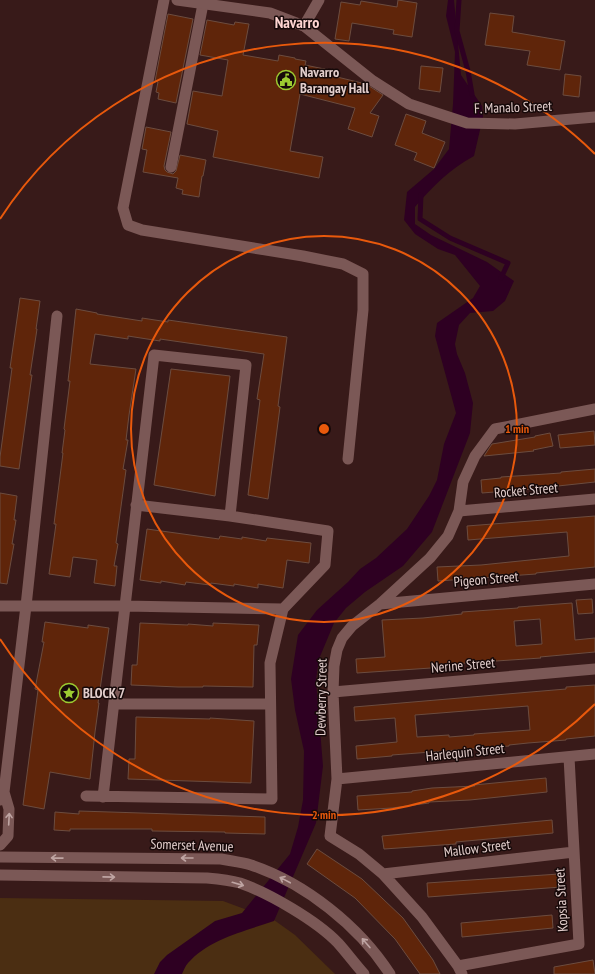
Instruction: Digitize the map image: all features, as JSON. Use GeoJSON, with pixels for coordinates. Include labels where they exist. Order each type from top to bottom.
{"type":"FeatureCollection","features":[{"type":"Feature","properties":{"kind":"street"},"geometry":{"type":"LineString","coordinates":[[164,0],[123,208],[128,225],[142,230],[303,256],[343,264],[363,274],[363,310],[348,459]]}},
{"type":"Feature","properties":{"kind":"street","name":"F. Manalo Street"},"geometry":{"type":"LineString","coordinates":[[177,0],[270,13],[304,26],[373,81],[408,104],[467,123],[515,124],[595,117]]}},
{"type":"Feature","properties":{"kind":"street"},"geometry":{"type":"LineString","coordinates":[[304,26],[319,0]]}},
{"type":"Feature","properties":{"kind":"street"},"geometry":{"type":"LineString","coordinates":[[172,167],[203,4]]}},
{"type":"Feature","properties":{"kind":"street"},"geometry":{"type":"LineString","coordinates":[[0,845],[8,836],[9,809],[2,796],[26,606],[57,316]]}},
{"type":"Feature","properties":{"kind":"street"},"geometry":{"type":"LineString","coordinates":[[103,797],[154,355],[246,365],[230,516]]}},
{"type":"Feature","properties":{"kind":"street","name":"Dewberry Street"},"geometry":{"type":"LineString","coordinates":[[460,970],[422,917],[383,874],[359,854],[330,836],[337,779],[333,692],[334,666],[337,650],[342,638],[352,626],[380,604],[430,558],[448,536],[459,511],[463,482],[475,456],[495,429],[595,410]]}},
{"type":"Feature","properties":{"kind":"street","name":"Rocket Street"},"geometry":{"type":"LineString","coordinates":[[459,511],[595,499]]}},
{"type":"Feature","properties":{"kind":"street"},"geometry":{"type":"LineString","coordinates":[[86,796],[272,799],[270,663],[283,609],[325,565],[328,531],[230,516],[136,505]]}},
{"type":"Feature","properties":{"kind":"street","name":"Pigeon Street"},"geometry":{"type":"LineString","coordinates":[[380,604],[595,584]]}},
{"type":"Feature","properties":{"kind":"street"},"geometry":{"type":"LineString","coordinates":[[0,606],[125,606],[283,609]]}},
{"type":"Feature","properties":{"kind":"street","name":"Nerine Street"},"geometry":{"type":"LineString","coordinates":[[333,692],[595,669]]}},
{"type":"Feature","properties":{"kind":"street"},"geometry":{"type":"LineString","coordinates":[[114,704],[270,704]]}},
{"type":"Feature","properties":{"kind":"street","name":"Harlequin Street"},"geometry":{"type":"LineString","coordinates":[[337,779],[595,754]]}},
{"type":"Feature","properties":{"kind":"street","name":"Kopsia Street"},"geometry":{"type":"LineString","coordinates":[[460,970],[578,944],[569,757]]}},
{"type":"Feature","properties":{"kind":"street","name":"Mallow Street"},"geometry":{"type":"LineString","coordinates":[[383,874],[574,852]]}},
{"type":"Feature","properties":{"kind":"street","name":"Somerset Avenue"},"geometry":{"type":"LineString","coordinates":[[0,857],[221,859],[249,864],[266,870],[303,890],[330,910],[353,928],[383,963],[390,974]]}},
{"type":"Feature","properties":{"kind":"street"},"geometry":{"type":"LineString","coordinates":[[0,875],[207,878],[238,883],[257,890],[291,909],[322,929],[338,943],[364,974]]}},
{"type":"Feature","properties":{"kind":"shaded area"},"geometry":{"type":"Polygon","coordinates":[[[448,0],[454,0],[461,75],[482,106],[483,117],[474,156],[442,178],[415,207],[415,224],[431,235],[487,262],[514,281],[505,301],[493,311],[470,313],[459,325],[455,344],[473,403],[470,433],[432,532],[403,566],[365,592],[346,608],[334,623],[319,659],[316,680],[323,766],[316,823],[274,921],[240,932],[206,948],[188,963],[182,974],[154,974],[160,962],[167,955],[215,921],[242,913],[290,854],[298,827],[303,800],[304,751],[295,710],[291,679],[298,635],[317,610],[360,569],[376,558],[407,529],[429,496],[437,480],[444,444],[456,413],[435,336],[437,323],[473,298],[480,286],[455,255],[438,249],[415,234],[404,220],[407,192],[434,169],[449,149],[453,104],[455,52],[446,16],[448,0]]]}},
{"type":"Feature","properties":{"kind":"shaded area"},"geometry":{"type":"Polygon","coordinates":[[[0,898],[223,901],[274,920],[295,935],[335,974],[0,974],[0,898]]]}},
{"type":"Feature","properties":{"kind":"building"},"geometry":{"type":"Polygon","coordinates":[[[398,0],[417,3],[412,37],[393,34],[394,30],[352,23],[349,41],[335,39],[341,2],[360,5],[361,1],[397,7],[398,0]]]}},
{"type":"Feature","properties":{"kind":"building"},"geometry":{"type":"Polygon","coordinates":[[[490,13],[514,16],[512,32],[565,41],[560,70],[527,65],[530,51],[485,45],[490,13]]]}},
{"type":"Feature","properties":{"kind":"building"},"geometry":{"type":"Polygon","coordinates":[[[168,14],[193,19],[176,103],[158,99],[159,93],[156,92],[158,82],[155,81],[168,14]]]}},
{"type":"Feature","properties":{"kind":"building"},"geometry":{"type":"Polygon","coordinates":[[[207,20],[234,25],[235,22],[249,24],[243,55],[278,61],[279,55],[306,61],[305,65],[334,71],[333,76],[366,84],[383,95],[370,113],[379,116],[372,137],[348,129],[355,108],[300,94],[290,151],[323,157],[319,178],[213,157],[218,131],[187,124],[193,91],[222,96],[228,60],[200,55],[207,20]]]}},
{"type":"Feature","properties":{"kind":"building"},"geometry":{"type":"Polygon","coordinates":[[[421,66],[443,68],[440,92],[419,89],[421,66]]]}},
{"type":"Feature","properties":{"kind":"building"},"geometry":{"type":"Polygon","coordinates":[[[565,74],[581,76],[579,97],[563,95],[565,74]]]}},
{"type":"Feature","properties":{"kind":"building"},"geometry":{"type":"Polygon","coordinates":[[[406,114],[426,121],[422,133],[445,142],[434,168],[414,160],[417,153],[395,145],[406,114]]]}},
{"type":"Feature","properties":{"kind":"building"},"geometry":{"type":"Polygon","coordinates":[[[146,127],[171,132],[164,166],[167,172],[173,174],[176,171],[180,155],[206,160],[199,197],[182,194],[183,190],[176,188],[178,178],[143,172],[147,150],[142,149],[146,127]]]}},
{"type":"Feature","properties":{"kind":"building"},"geometry":{"type":"Polygon","coordinates":[[[20,298],[40,301],[30,375],[32,375],[19,469],[0,466],[0,457],[20,298]]]}},
{"type":"Feature","properties":{"kind":"building"},"geometry":{"type":"Polygon","coordinates":[[[76,309],[142,321],[142,318],[168,322],[168,320],[287,337],[278,406],[280,407],[268,499],[248,495],[260,400],[257,399],[264,354],[160,339],[160,341],[128,336],[128,339],[95,334],[90,364],[136,369],[126,440],[128,440],[123,469],[126,470],[116,543],[118,544],[114,566],[117,566],[115,586],[94,583],[97,560],[73,557],[70,577],[49,574],[56,524],[54,524],[63,453],[64,429],[70,381],[68,381],[76,309]]]}},
{"type":"Feature","properties":{"kind":"building"},"geometry":{"type":"Polygon","coordinates":[[[171,369],[230,376],[215,496],[154,485],[171,369]]]}},
{"type":"Feature","properties":{"kind":"building"},"geometry":{"type":"Polygon","coordinates":[[[594,431],[595,445],[560,448],[558,435],[594,431]]]}},
{"type":"Feature","properties":{"kind":"building"},"geometry":{"type":"Polygon","coordinates":[[[550,433],[553,446],[533,450],[534,451],[484,456],[492,444],[550,433]]]}},
{"type":"Feature","properties":{"kind":"building"},"geometry":{"type":"Polygon","coordinates":[[[595,469],[595,482],[558,487],[482,493],[481,480],[595,469]]]}},
{"type":"Feature","properties":{"kind":"building"},"geometry":{"type":"Polygon","coordinates":[[[0,493],[17,496],[14,520],[16,520],[12,544],[14,544],[7,584],[0,583],[0,493]]]}},
{"type":"Feature","properties":{"kind":"building"},"geometry":{"type":"Polygon","coordinates":[[[595,516],[595,567],[536,574],[438,581],[437,567],[481,565],[569,556],[567,532],[468,540],[467,526],[595,516]]]}},
{"type":"Feature","properties":{"kind":"building"},"geometry":{"type":"Polygon","coordinates":[[[147,529],[219,539],[220,536],[242,539],[242,537],[266,541],[267,538],[311,543],[309,563],[287,560],[283,588],[258,584],[258,588],[234,584],[234,586],[186,582],[185,585],[161,581],[161,583],[140,580],[147,529]]]}},
{"type":"Feature","properties":{"kind":"building"},"geometry":{"type":"Polygon","coordinates":[[[592,599],[593,613],[578,614],[576,600],[592,599]]]}},
{"type":"Feature","properties":{"kind":"building"},"geometry":{"type":"Polygon","coordinates":[[[572,603],[575,640],[595,638],[595,652],[540,657],[541,658],[451,664],[452,665],[431,668],[357,673],[356,659],[385,657],[382,620],[423,618],[462,614],[462,612],[572,603]],[[540,619],[514,621],[516,646],[542,644],[540,619]]]}},
{"type":"Feature","properties":{"kind":"building"},"geometry":{"type":"Polygon","coordinates":[[[45,622],[88,628],[88,625],[109,628],[98,703],[90,779],[50,772],[44,809],[23,805],[38,690],[35,689],[44,642],[42,642],[45,622]]]}},
{"type":"Feature","properties":{"kind":"building"},"geometry":{"type":"Polygon","coordinates":[[[140,623],[213,626],[213,623],[259,625],[257,645],[254,645],[253,687],[178,687],[131,685],[132,665],[137,665],[140,623]]]}},
{"type":"Feature","properties":{"kind":"building"},"geometry":{"type":"Polygon","coordinates":[[[595,685],[595,736],[509,746],[357,759],[356,746],[397,742],[395,718],[355,721],[354,707],[566,689],[566,687],[595,685]],[[528,706],[415,715],[417,737],[449,735],[449,737],[530,730],[528,706]]]}},
{"type":"Feature","properties":{"kind":"building"},"geometry":{"type":"Polygon","coordinates":[[[136,717],[210,718],[254,721],[251,783],[128,779],[129,759],[135,759],[136,717]]]}},
{"type":"Feature","properties":{"kind":"building"},"geometry":{"type":"Polygon","coordinates":[[[546,778],[547,792],[470,800],[429,802],[392,808],[358,810],[357,796],[412,792],[432,788],[475,786],[474,785],[546,778]]]}},
{"type":"Feature","properties":{"kind":"building"},"geometry":{"type":"Polygon","coordinates":[[[79,811],[265,817],[265,834],[152,831],[152,829],[54,830],[55,812],[79,814],[79,811]]]}},
{"type":"Feature","properties":{"kind":"building"},"geometry":{"type":"Polygon","coordinates":[[[552,820],[553,833],[456,842],[456,844],[384,849],[382,836],[552,820]]]}},
{"type":"Feature","properties":{"kind":"building"},"geometry":{"type":"Polygon","coordinates":[[[317,849],[362,879],[403,918],[433,960],[440,974],[420,974],[395,939],[355,898],[307,864],[317,849]]]}},
{"type":"Feature","properties":{"kind":"building"},"geometry":{"type":"Polygon","coordinates":[[[559,874],[561,887],[428,897],[427,883],[559,874]]]}},
{"type":"Feature","properties":{"kind":"building"},"geometry":{"type":"Polygon","coordinates":[[[552,915],[553,928],[462,937],[461,923],[552,915]]]}},
{"type":"Feature","properties":{"kind":"building"},"geometry":{"type":"Polygon","coordinates":[[[593,960],[595,974],[554,974],[554,967],[593,960]]]}},
{"type":"Feature","properties":{"kind":"waterway"},"geometry":{"type":"LineString","coordinates":[[459,0],[457,31],[468,71],[472,94]]}},
{"type":"Feature","properties":{"kind":"waterway"},"geometry":{"type":"LineString","coordinates":[[421,195],[420,219],[450,238],[508,263],[501,278]]}},
{"type":"Feature","properties":{"kind":"place","name":"Navarro Barangay Hall"},"geometry":{"type":"Point","coordinates":[286,80]}},
{"type":"Feature","properties":{"kind":"place","name":"BLOCK 7"},"geometry":{"type":"Point","coordinates":[69,693]}},
{"type":"Feature","properties":{"kind":"district","name":"Navarro"},"geometry":{"type":"Point","coordinates":[297,22]}}]}
